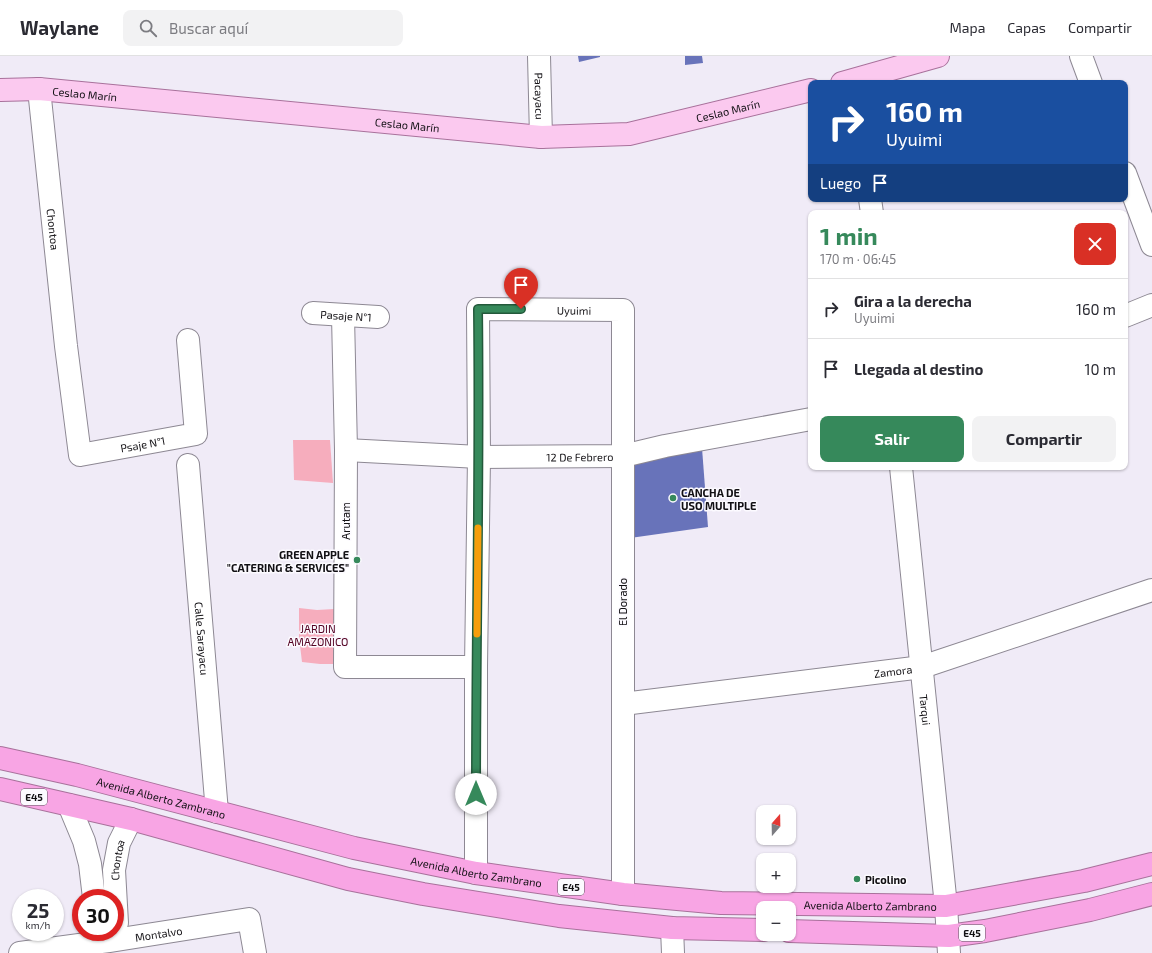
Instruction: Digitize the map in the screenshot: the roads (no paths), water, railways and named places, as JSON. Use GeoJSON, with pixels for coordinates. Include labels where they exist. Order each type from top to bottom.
{"type":"FeatureCollection","features":[{"type":"Feature","properties":{"kind":"highway","name":"Avenida Alberto Zambrano"},"geometry":{"type":"LineString","coordinates":[[0,758],[77,775],[354,848],[476,873],[623,894],[721,903],[946,906],[1084,881],[1152,864]]}},
{"type":"Feature","properties":{"kind":"highway","name":"E45"},"geometry":{"type":"LineString","coordinates":[[0,789],[131,819],[348,879],[408,891],[559,916],[672,928],[756,930]]}},
{"type":"Feature","properties":{"kind":"highway","name":"E45"},"geometry":{"type":"LineString","coordinates":[[796,932],[949,944],[985,931],[1060,916],[1152,894]]}},
{"type":"Feature","properties":{"kind":"main road"},"geometry":{"type":"LineString","coordinates":[[856,80],[907,60],[938,56]]}},
{"type":"Feature","properties":{"kind":"main road","name":"Ceslao Marín"},"geometry":{"type":"LineString","coordinates":[[0,90],[39,89],[541,136],[629,134],[808,91]]}},
{"type":"Feature","properties":{"kind":"street","name":"Pacayacu"},"geometry":{"type":"LineString","coordinates":[[539,56],[541,136]]}},
{"type":"Feature","properties":{"kind":"street"},"geometry":{"type":"LineString","coordinates":[[1081,56],[1090,80]]}},
{"type":"Feature","properties":{"kind":"street","name":"Chontoa"},"geometry":{"type":"LineString","coordinates":[[39,89],[69,370]]}},
{"type":"Feature","properties":{"kind":"street"},"geometry":{"type":"LineString","coordinates":[[1128,181],[1152,245]]}},
{"type":"Feature","properties":{"kind":"street"},"geometry":{"type":"LineString","coordinates":[[1128,315],[1152,305]]}},
{"type":"Feature","properties":{"kind":"street","name":"Uyuimi"},"geometry":{"type":"LineString","coordinates":[[479,457],[478,309],[623,310]]}},
{"type":"Feature","properties":{"kind":"street","name":"El Dorado"},"geometry":{"type":"LineString","coordinates":[[623,310],[623,894]]}},
{"type":"Feature","properties":{"kind":"street","name":"Pasaje N°1"},"geometry":{"type":"LineString","coordinates":[[313,313],[378,317]]}},
{"type":"Feature","properties":{"kind":"street","name":"Arutam"},"geometry":{"type":"LineString","coordinates":[[343,316],[346,450],[344,667],[476,667]]}},
{"type":"Feature","properties":{"kind":"street","name":"Psaje N°1"},"geometry":{"type":"LineString","coordinates":[[69,370],[80,455],[196,434],[188,340]]}},
{"type":"Feature","properties":{"kind":"street","name":"12 De Febrero"},"geometry":{"type":"LineString","coordinates":[[346,450],[479,457],[623,456],[665,446],[808,420]]}},
{"type":"Feature","properties":{"kind":"street"},"geometry":{"type":"LineString","coordinates":[[476,873],[476,667],[479,457]]}},
{"type":"Feature","properties":{"kind":"street","name":"Calle Sarayacu"},"geometry":{"type":"LineString","coordinates":[[188,465],[217,812]]}},
{"type":"Feature","properties":{"kind":"street","name":"Tarqui"},"geometry":{"type":"LineString","coordinates":[[901,470],[949,944]]}},
{"type":"Feature","properties":{"kind":"street","name":"Zamora"},"geometry":{"type":"LineString","coordinates":[[623,704],[922,666],[1152,590]]}},
{"type":"Feature","properties":{"kind":"street"},"geometry":{"type":"LineString","coordinates":[[69,805],[84,841],[90,864],[93,889]]}},
{"type":"Feature","properties":{"kind":"street","name":"Chontoa"},"geometry":{"type":"LineString","coordinates":[[115,889],[114,870],[119,843],[131,819]]}},
{"type":"Feature","properties":{"kind":"street","name":"Montalvo"},"geometry":{"type":"LineString","coordinates":[[124,935],[249,919],[255,953]]}},
{"type":"Feature","properties":{"kind":"street"},"geometry":{"type":"LineString","coordinates":[[672,928],[673,953]]}},
{"type":"Feature","properties":{"kind":"street","name":"Montalvo"},"geometry":{"type":"LineString","coordinates":[[20,953],[88,941]]}},
{"type":"Feature","properties":{"kind":"place","name":"CANCHA DE USO MULTIPLE"},"geometry":{"type":"Point","coordinates":[673,498]}},
{"type":"Feature","properties":{"kind":"place","name":"GREEN APPLE \"CATERING & SERVICES\""},"geometry":{"type":"Point","coordinates":[357,560]}},
{"type":"Feature","properties":{"kind":"place","name":"Picolino"},"geometry":{"type":"Point","coordinates":[857,879]}},
{"type":"Feature","properties":{"kind":"park label","name":"JARDIN AMAZONICO"},"geometry":{"type":"Point","coordinates":[318,634]}}]}
